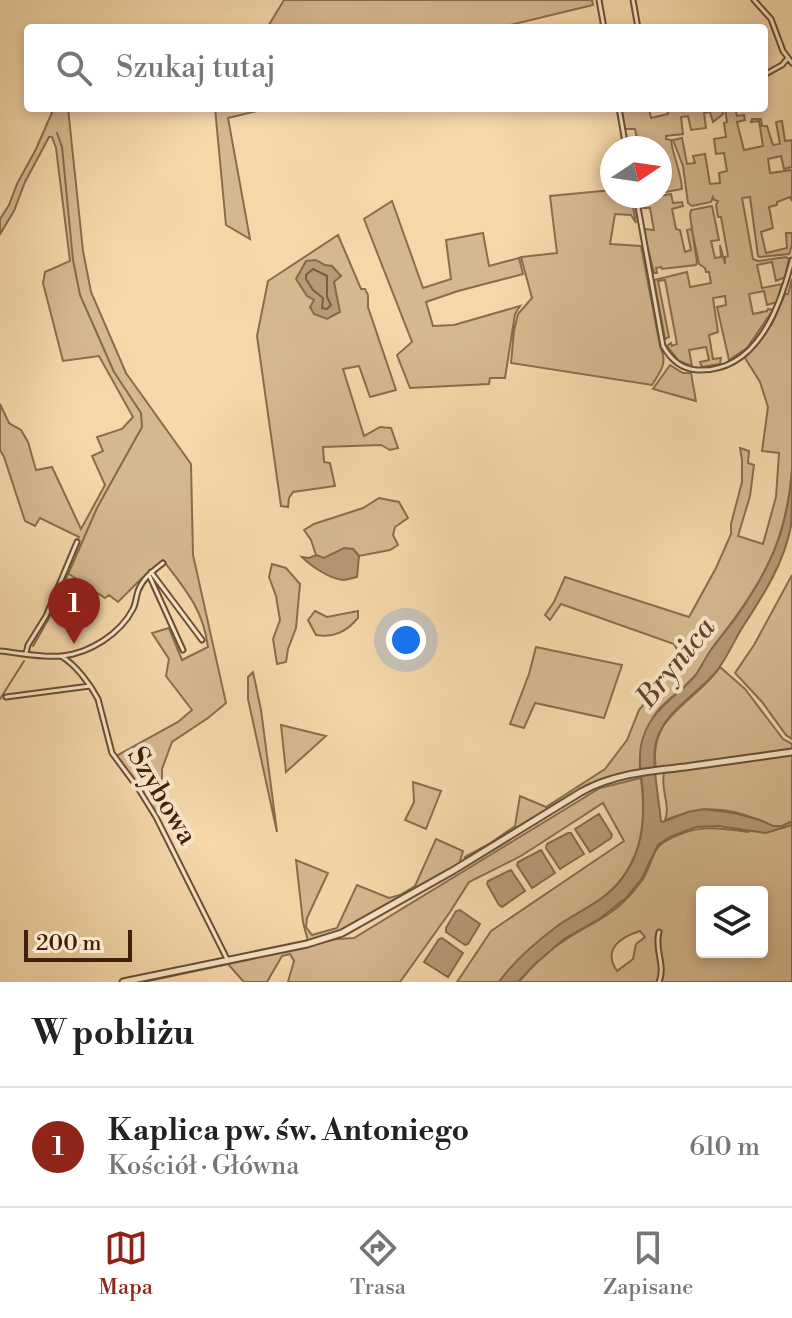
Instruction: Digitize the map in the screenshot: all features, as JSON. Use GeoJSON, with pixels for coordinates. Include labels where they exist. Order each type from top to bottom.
{"type":"FeatureCollection","features":[{"type":"Feature","properties":{"kind":"street"},"geometry":{"type":"LineString","coordinates":[[599,0],[603,24]]}},
{"type":"Feature","properties":{"kind":"street"},"geometry":{"type":"LineString","coordinates":[[633,0],[637,24]]}},
{"type":"Feature","properties":{"kind":"street"},"geometry":{"type":"LineString","coordinates":[[754,0],[771,19],[792,63]]}},
{"type":"Feature","properties":{"kind":"street"},"geometry":{"type":"LineString","coordinates":[[768,73],[788,58]]}},
{"type":"Feature","properties":{"kind":"street"},"geometry":{"type":"LineString","coordinates":[[620,112],[624,136]]}},
{"type":"Feature","properties":{"kind":"street"},"geometry":{"type":"LineString","coordinates":[[638,208],[663,346],[680,366],[703,370],[724,366],[742,357],[763,333],[778,307],[792,260]]}},
{"type":"Feature","properties":{"kind":"street"},"geometry":{"type":"LineString","coordinates":[[26,653],[46,616],[77,542]]}},
{"type":"Feature","properties":{"kind":"street"},"geometry":{"type":"LineString","coordinates":[[0,651],[61,656],[94,646],[116,631],[133,610],[140,586],[163,563]]}},
{"type":"Feature","properties":{"kind":"street"},"geometry":{"type":"LineString","coordinates":[[150,573],[202,640]]}},
{"type":"Feature","properties":{"kind":"street"},"geometry":{"type":"LineString","coordinates":[[150,573],[183,650]]}},
{"type":"Feature","properties":{"kind":"street"},"geometry":{"type":"LineString","coordinates":[[69,661],[74,654]]}},
{"type":"Feature","properties":{"kind":"street","name":"Szybowa"},"geometry":{"type":"LineString","coordinates":[[61,656],[69,661],[98,699],[112,753],[156,817],[228,961]]}},
{"type":"Feature","properties":{"kind":"street"},"geometry":{"type":"LineString","coordinates":[[6,697],[90,686]]}},
{"type":"Feature","properties":{"kind":"street"},"geometry":{"type":"LineString","coordinates":[[123,982],[326,939],[350,929],[454,870],[592,786],[617,777],[792,752]]}},
{"type":"Feature","properties":{"kind":"street"},"geometry":{"type":"LineString","coordinates":[[659,932],[657,945],[662,966],[659,982]]}},
{"type":"Feature","properties":{"kind":"shaded area"},"geometry":{"type":"Polygon","coordinates":[[[284,0],[592,0],[593,5],[515,24],[269,24],[284,0]]]}},
{"type":"Feature","properties":{"kind":"shaded area"},"geometry":{"type":"Polygon","coordinates":[[[52,112],[68,112],[83,251],[91,292],[126,373],[191,464],[193,555],[226,703],[172,742],[162,769],[162,795],[166,808],[156,812],[116,756],[178,722],[192,710],[166,676],[169,659],[152,633],[169,628],[182,660],[208,647],[202,621],[186,590],[163,560],[118,602],[109,595],[105,598],[63,570],[79,537],[40,518],[35,526],[25,521],[0,450],[0,404],[9,423],[21,430],[28,442],[36,470],[52,467],[81,529],[105,485],[92,456],[103,451],[97,437],[122,429],[133,417],[99,356],[63,361],[43,283],[45,272],[70,261],[52,137],[49,137],[0,234],[0,219],[52,112]]]}},
{"type":"Feature","properties":{"kind":"shaded area"},"geometry":{"type":"Polygon","coordinates":[[[215,112],[253,112],[228,118],[250,239],[226,225],[215,112]]]}},
{"type":"Feature","properties":{"kind":"shaded area"},"geometry":{"type":"Polygon","coordinates":[[[622,112],[650,112],[651,118],[668,112],[710,112],[704,113],[706,128],[691,130],[688,116],[681,117],[683,134],[636,136],[635,129],[625,129],[622,112]]]}},
{"type":"Feature","properties":{"kind":"shaded area"},"geometry":{"type":"Polygon","coordinates":[[[710,112],[723,112],[713,122],[710,112]]]}},
{"type":"Feature","properties":{"kind":"shaded area"},"geometry":{"type":"Polygon","coordinates":[[[726,112],[744,115],[745,120],[737,122],[744,150],[763,146],[759,121],[751,122],[752,119],[761,119],[762,126],[767,126],[773,145],[780,144],[776,122],[782,121],[785,141],[792,140],[792,167],[784,169],[781,156],[768,159],[770,173],[792,170],[792,201],[790,197],[769,207],[773,228],[761,232],[766,253],[787,248],[786,233],[792,233],[792,245],[789,254],[758,256],[750,197],[742,198],[753,259],[786,257],[789,259],[785,277],[776,281],[772,262],[757,265],[762,288],[782,284],[777,302],[767,305],[764,291],[749,294],[753,314],[773,310],[747,348],[729,360],[717,307],[726,305],[725,296],[713,298],[718,332],[709,335],[713,359],[721,358],[720,364],[702,367],[700,362],[709,360],[706,347],[689,350],[692,366],[679,361],[667,346],[677,344],[665,280],[658,281],[669,337],[665,339],[654,280],[687,272],[690,287],[711,283],[709,272],[699,264],[692,230],[696,265],[661,267],[656,268],[657,273],[654,273],[644,232],[646,229],[654,230],[650,208],[672,208],[672,198],[673,203],[682,202],[683,206],[672,209],[685,252],[691,250],[687,230],[692,229],[691,210],[712,206],[719,240],[711,241],[715,258],[721,257],[720,245],[725,264],[725,257],[728,256],[721,217],[718,217],[718,201],[713,197],[711,202],[692,206],[688,203],[683,166],[673,140],[682,138],[687,164],[695,163],[693,156],[705,154],[710,184],[720,183],[719,173],[727,171],[724,153],[716,154],[714,139],[726,137],[724,123],[727,122],[726,112]]]}},
{"type":"Feature","properties":{"kind":"shaded area"},"geometry":{"type":"Polygon","coordinates":[[[672,146],[680,176],[682,189],[672,191],[672,146]]]}},
{"type":"Feature","properties":{"kind":"shaded area"},"geometry":{"type":"Polygon","coordinates":[[[600,191],[600,208],[633,208],[636,223],[631,215],[615,214],[610,244],[641,246],[663,358],[662,367],[652,385],[511,363],[518,314],[532,298],[521,257],[557,253],[550,196],[600,191]]]}},
{"type":"Feature","properties":{"kind":"shaded area"},"geometry":{"type":"Polygon","coordinates":[[[392,201],[423,288],[451,279],[446,240],[483,233],[489,266],[519,258],[523,274],[426,302],[433,326],[454,325],[520,306],[515,314],[505,378],[490,378],[489,384],[410,388],[397,355],[412,342],[364,219],[392,201]]]}},
{"type":"Feature","properties":{"kind":"shaded area"},"geometry":{"type":"Polygon","coordinates":[[[338,235],[361,289],[365,289],[368,295],[368,307],[396,390],[370,397],[359,366],[343,369],[364,436],[380,427],[391,428],[398,448],[390,450],[381,445],[323,447],[324,462],[330,463],[335,486],[293,492],[288,507],[281,506],[257,336],[268,281],[338,235]]]}},
{"type":"Feature","properties":{"kind":"shaded area"},"geometry":{"type":"Polygon","coordinates":[[[792,279],[792,470],[789,498],[776,544],[757,585],[697,673],[651,721],[644,736],[640,770],[587,786],[463,864],[465,857],[515,826],[520,796],[546,807],[605,769],[627,740],[639,710],[656,689],[678,651],[674,644],[561,604],[550,620],[545,615],[565,577],[689,617],[731,534],[742,482],[740,448],[749,451],[748,463],[754,465],[750,496],[738,536],[763,544],[776,497],[779,453],[762,451],[768,407],[760,382],[745,358],[772,324],[785,294],[788,294],[792,279]]]}},
{"type":"Feature","properties":{"kind":"shaded area"},"geometry":{"type":"Polygon","coordinates":[[[670,365],[683,373],[691,373],[696,401],[653,389],[670,365]]]}},
{"type":"Feature","properties":{"kind":"shaded area"},"geometry":{"type":"Polygon","coordinates":[[[379,498],[399,502],[408,518],[395,527],[393,535],[398,545],[390,550],[359,556],[353,549],[324,559],[316,555],[304,530],[363,508],[379,498]]]}},
{"type":"Feature","properties":{"kind":"shaded area"},"geometry":{"type":"Polygon","coordinates":[[[272,564],[286,568],[300,584],[296,628],[286,662],[277,664],[273,639],[280,620],[269,577],[272,564]]]}},
{"type":"Feature","properties":{"kind":"shaded area"},"geometry":{"type":"Polygon","coordinates":[[[792,575],[792,739],[735,673],[792,575]]]}},
{"type":"Feature","properties":{"kind":"shaded area"},"geometry":{"type":"Polygon","coordinates":[[[315,611],[327,617],[358,611],[358,618],[339,633],[316,635],[308,620],[315,611]]]}},
{"type":"Feature","properties":{"kind":"shaded area"},"geometry":{"type":"Polygon","coordinates":[[[536,647],[622,665],[604,718],[535,703],[524,728],[510,724],[536,647]]]}},
{"type":"Feature","properties":{"kind":"shaded area"},"geometry":{"type":"Polygon","coordinates":[[[720,667],[745,689],[783,739],[792,744],[792,749],[656,768],[655,750],[666,722],[720,667]]]}},
{"type":"Feature","properties":{"kind":"shaded area"},"geometry":{"type":"Polygon","coordinates":[[[253,672],[277,832],[248,699],[248,677],[253,672]]]}},
{"type":"Feature","properties":{"kind":"shaded area"},"geometry":{"type":"Polygon","coordinates":[[[281,725],[326,736],[286,772],[281,725]]]}},
{"type":"Feature","properties":{"kind":"shaded area"},"geometry":{"type":"Polygon","coordinates":[[[792,755],[792,982],[519,982],[552,949],[620,905],[643,879],[654,853],[664,842],[705,828],[748,832],[758,820],[723,810],[700,810],[665,820],[667,809],[664,773],[792,755]],[[640,931],[620,940],[612,956],[617,971],[633,959],[636,944],[645,937],[640,931]]]}},
{"type":"Feature","properties":{"kind":"shaded area"},"geometry":{"type":"Polygon","coordinates":[[[641,778],[642,827],[628,870],[606,896],[499,982],[457,982],[491,931],[624,841],[603,803],[521,856],[469,882],[400,982],[288,982],[294,961],[290,954],[282,956],[267,982],[244,982],[228,964],[144,982],[337,939],[354,938],[600,788],[641,778]]]}},
{"type":"Feature","properties":{"kind":"shaded area"},"geometry":{"type":"Polygon","coordinates":[[[413,782],[441,791],[426,829],[405,820],[414,802],[413,782]]]}},
{"type":"Feature","properties":{"kind":"shaded area"},"geometry":{"type":"Polygon","coordinates":[[[436,839],[463,851],[459,865],[345,931],[308,941],[296,860],[328,873],[307,918],[306,927],[312,935],[337,928],[357,885],[389,898],[415,886],[436,839]]]}},
{"type":"Feature","properties":{"kind":"water"},"geometry":{"type":"Polygon","coordinates":[[[316,260],[332,266],[341,276],[334,282],[340,312],[327,319],[314,314],[310,307],[314,300],[307,296],[296,279],[306,261],[316,260]]]}},
{"type":"Feature","properties":{"kind":"water"},"geometry":{"type":"Polygon","coordinates":[[[792,470],[791,526],[778,565],[719,668],[666,721],[656,742],[654,759],[663,822],[704,809],[734,813],[773,826],[792,821],[792,825],[766,833],[719,826],[696,827],[670,837],[658,845],[642,878],[626,898],[599,919],[564,939],[518,982],[499,982],[533,945],[606,895],[627,872],[642,830],[640,758],[644,735],[653,717],[695,676],[759,581],[782,529],[792,470]]]}},
{"type":"Feature","properties":{"kind":"water"},"geometry":{"type":"Polygon","coordinates":[[[344,548],[353,549],[359,556],[357,577],[343,580],[332,577],[302,557],[316,555],[324,558],[344,548]]]}},
{"type":"Feature","properties":{"kind":"water"},"geometry":{"type":"Polygon","coordinates":[[[599,814],[612,835],[590,852],[575,829],[599,814]]]}},
{"type":"Feature","properties":{"kind":"water"},"geometry":{"type":"Polygon","coordinates":[[[568,833],[584,854],[560,869],[546,848],[547,844],[568,833]]]}},
{"type":"Feature","properties":{"kind":"water"},"geometry":{"type":"Polygon","coordinates":[[[541,850],[555,873],[532,888],[517,865],[541,850]]]}},
{"type":"Feature","properties":{"kind":"water"},"geometry":{"type":"Polygon","coordinates":[[[511,870],[525,891],[502,907],[487,884],[511,870]]]}},
{"type":"Feature","properties":{"kind":"water"},"geometry":{"type":"Polygon","coordinates":[[[460,910],[480,924],[465,945],[446,932],[456,911],[460,910]]]}},
{"type":"Feature","properties":{"kind":"water"},"geometry":{"type":"Polygon","coordinates":[[[442,938],[463,953],[448,977],[424,962],[442,938]]]}},
{"type":"Feature","properties":{"kind":"waterway"},"geometry":{"type":"LineString","coordinates":[[33,646],[48,620],[97,508],[142,427],[141,413],[114,372],[80,295],[73,260],[62,147],[57,133]]}},
{"type":"Feature","properties":{"kind":"waterway"},"geometry":{"type":"LineString","coordinates":[[0,699],[24,661]]}},
{"type":"Feature","properties":{"kind":"place","name":"Kaplica pw. św. Antoniego"},"geometry":{"type":"Point","coordinates":[74,644]}},
{"type":"Feature","properties":{"kind":"water label","name":"Brynica"},"geometry":{"type":"Point","coordinates":[676,663]}}]}
